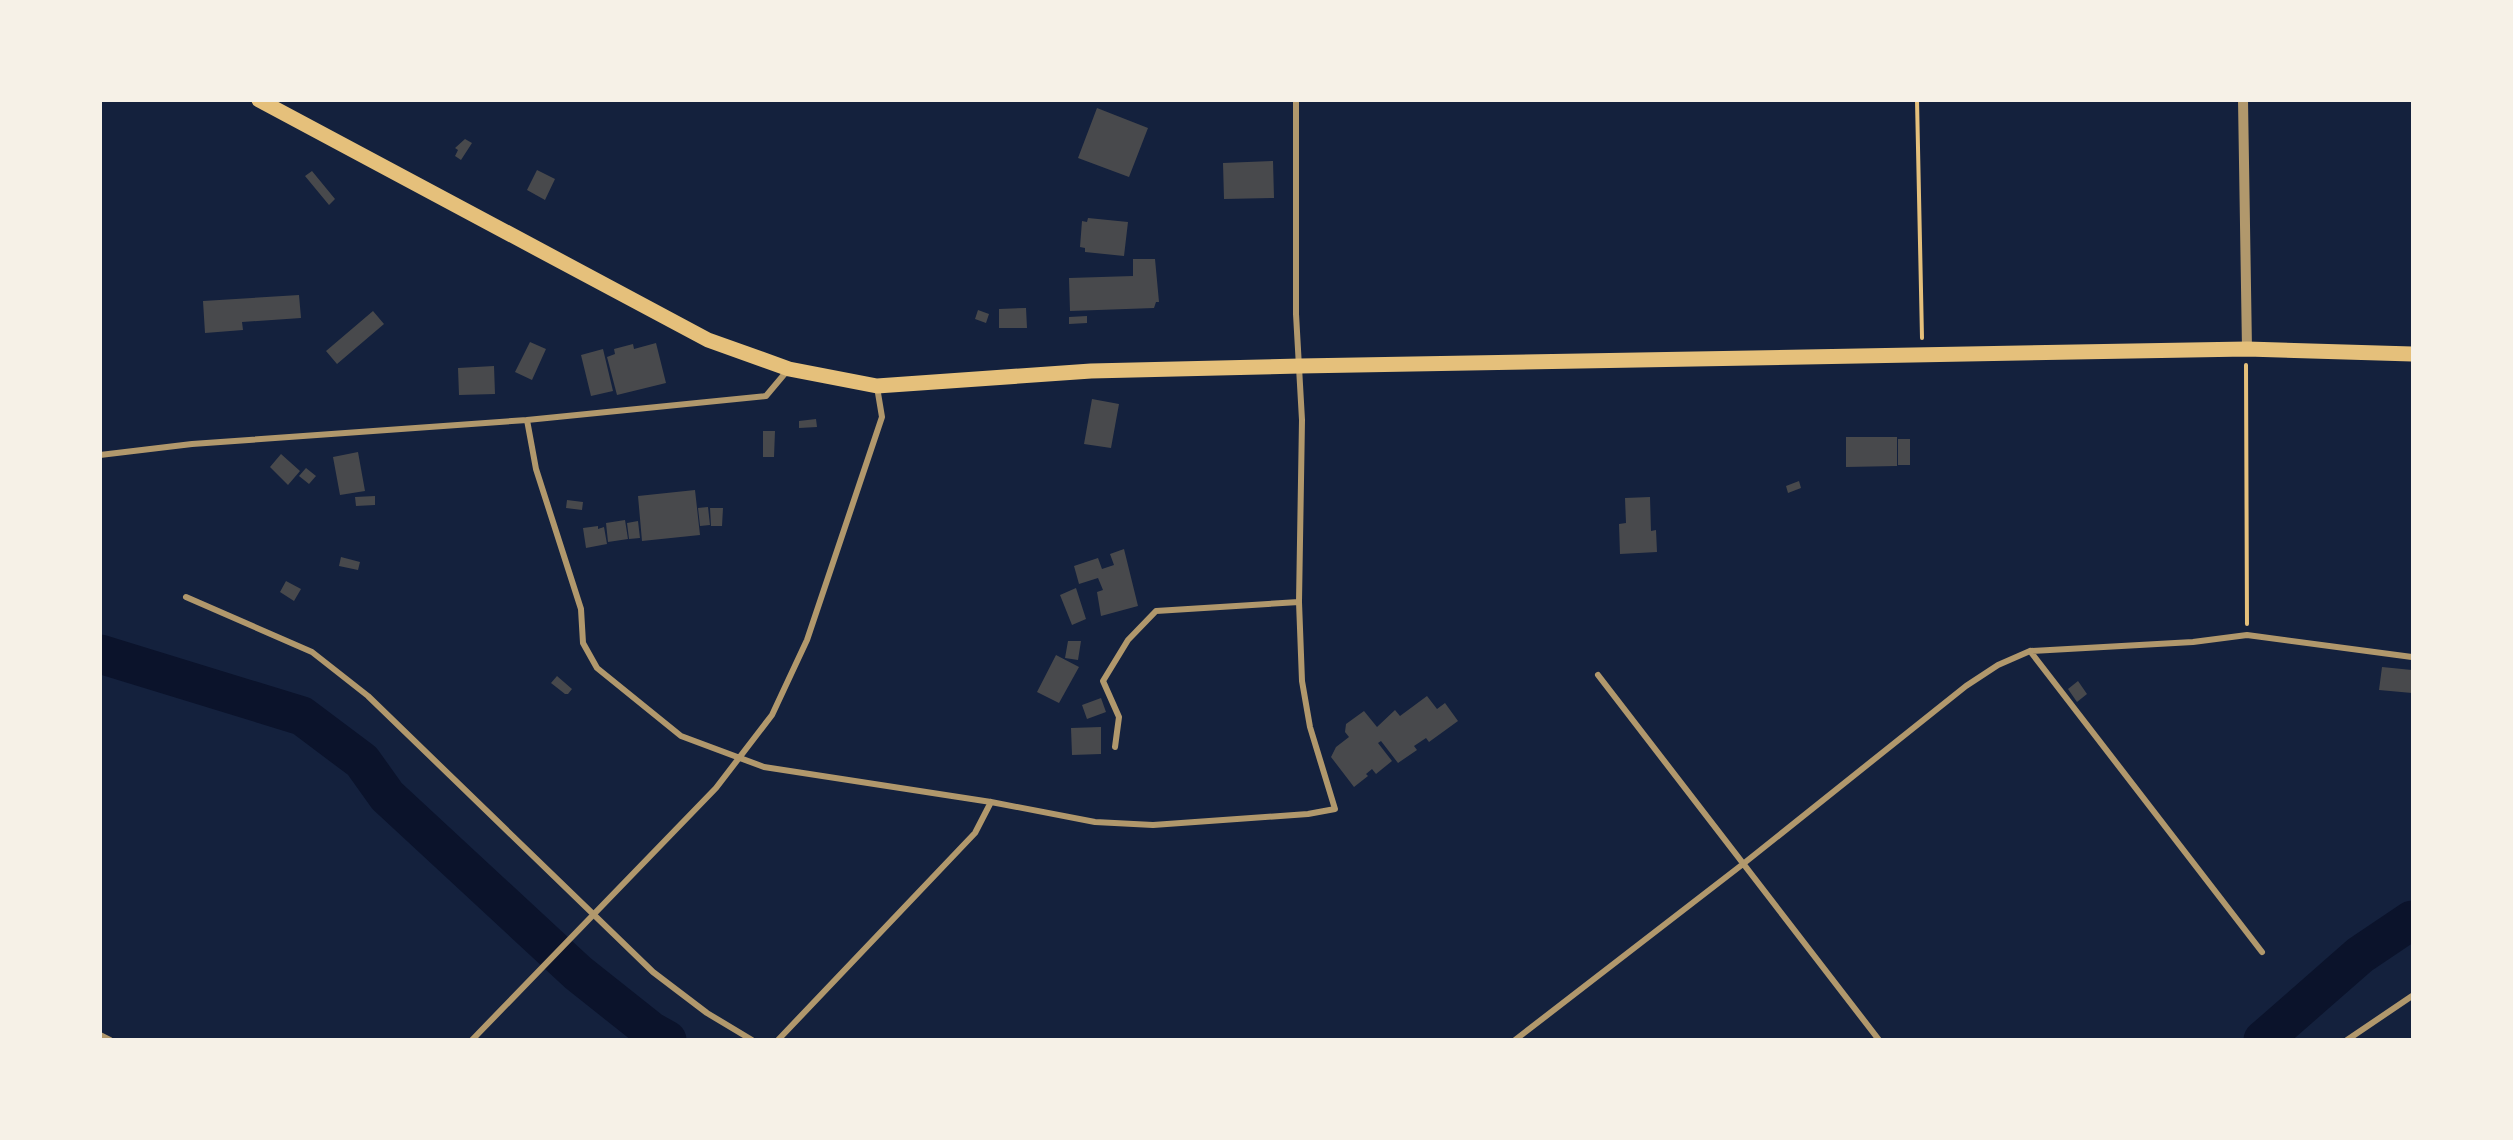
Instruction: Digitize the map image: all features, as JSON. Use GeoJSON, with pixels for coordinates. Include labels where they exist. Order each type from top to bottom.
{"type":"FeatureCollection","features":[{"type":"Feature","properties":{"kind":"main road"},"geometry":{"type":"LineString","coordinates":[[259,100],[708,340],[789,369],[877,386],[1091,371],[1300,366],[2247,349],[2412,354]]}},
{"type":"Feature","properties":{"kind":"street"},"geometry":{"type":"LineString","coordinates":[[527,420],[536,469],[580,609],[583,643],[597,668],[681,736],[764,767],[991,802],[1095,822],[1153,825],[1335,809],[1310,727],[1302,681],[1299,602],[1300,366],[1296,314],[1296,100]]}},
{"type":"Feature","properties":{"kind":"street"},"geometry":{"type":"LineString","coordinates":[[2243,100],[2247,349]]}},
{"type":"Feature","properties":{"kind":"street"},"geometry":{"type":"LineString","coordinates":[[100,456],[192,444],[527,420],[766,396],[789,369]]}},
{"type":"Feature","properties":{"kind":"street"},"geometry":{"type":"LineString","coordinates":[[472,1040],[716,788],[772,715],[807,640],[882,417],[877,386]]}},
{"type":"Feature","properties":{"kind":"street"},"geometry":{"type":"LineString","coordinates":[[186,597],[312,652],[368,696],[653,972],[707,1013],[752,1040]]}},
{"type":"Feature","properties":{"kind":"street"},"geometry":{"type":"LineString","coordinates":[[1115,747],[1119,717],[1103,681],[1128,640],[1156,611],[1299,602]]}},
{"type":"Feature","properties":{"kind":"street"},"geometry":{"type":"LineString","coordinates":[[1515,1040],[1743,864],[1966,686],[1998,665],[2030,651],[2193,642],[2247,635],[2412,657]]}},
{"type":"Feature","properties":{"kind":"street"},"geometry":{"type":"LineString","coordinates":[[2030,651],[2262,952]]}},
{"type":"Feature","properties":{"kind":"street"},"geometry":{"type":"LineString","coordinates":[[1598,675],[1879,1040]]}},
{"type":"Feature","properties":{"kind":"street"},"geometry":{"type":"LineString","coordinates":[[778,1040],[975,833],[991,802]]}},
{"type":"Feature","properties":{"kind":"street"},"geometry":{"type":"LineString","coordinates":[[2347,1040],[2412,996]]}},
{"type":"Feature","properties":{"kind":"street"},"geometry":{"type":"LineString","coordinates":[[100,1035],[110,1040]]}},
{"type":"Feature","properties":{"kind":"path"},"geometry":{"type":"LineString","coordinates":[[1917,100],[1922,354]]}},
{"type":"Feature","properties":{"kind":"path"},"geometry":{"type":"LineString","coordinates":[[2247,349],[2244,382],[2247,635]]}},
{"type":"Feature","properties":{"kind":"building"},"geometry":{"type":"Polygon","coordinates":[[[1097,108],[1148,128],[1129,177],[1078,158],[1097,108]]]}},
{"type":"Feature","properties":{"kind":"building"},"geometry":{"type":"Polygon","coordinates":[[[465,139],[472,143],[461,160],[455,156],[458,150],[455,148],[465,139]]]}},
{"type":"Feature","properties":{"kind":"building"},"geometry":{"type":"Polygon","coordinates":[[[1273,161],[1274,198],[1224,199],[1223,163],[1273,161]]]}},
{"type":"Feature","properties":{"kind":"building"},"geometry":{"type":"Polygon","coordinates":[[[537,170],[555,179],[545,200],[527,190],[537,170]]]}},
{"type":"Feature","properties":{"kind":"building"},"geometry":{"type":"Polygon","coordinates":[[[312,171],[335,199],[329,205],[305,176],[312,171]]]}},
{"type":"Feature","properties":{"kind":"building"},"geometry":{"type":"Polygon","coordinates":[[[1088,218],[1128,222],[1124,256],[1085,252],[1085,248],[1080,247],[1082,221],[1087,222],[1088,218]]]}},
{"type":"Feature","properties":{"kind":"building"},"geometry":{"type":"Polygon","coordinates":[[[1133,259],[1155,259],[1159,302],[1156,302],[1154,308],[1070,311],[1069,278],[1133,276],[1133,259]]]}},
{"type":"Feature","properties":{"kind":"building"},"geometry":{"type":"Polygon","coordinates":[[[299,295],[301,318],[242,322],[243,330],[205,333],[203,301],[299,295]]]}},
{"type":"Feature","properties":{"kind":"building"},"geometry":{"type":"Polygon","coordinates":[[[1026,308],[1027,328],[999,328],[999,309],[1026,308]]]}},
{"type":"Feature","properties":{"kind":"building"},"geometry":{"type":"Polygon","coordinates":[[[978,310],[989,314],[986,323],[975,319],[978,310]]]}},
{"type":"Feature","properties":{"kind":"building"},"geometry":{"type":"Polygon","coordinates":[[[373,311],[384,324],[337,364],[326,351],[373,311]]]}},
{"type":"Feature","properties":{"kind":"building"},"geometry":{"type":"Polygon","coordinates":[[[1087,316],[1087,323],[1069,324],[1069,317],[1087,316]]]}},
{"type":"Feature","properties":{"kind":"building"},"geometry":{"type":"Polygon","coordinates":[[[530,342],[546,349],[532,380],[515,372],[530,342]]]}},
{"type":"Feature","properties":{"kind":"building"},"geometry":{"type":"Polygon","coordinates":[[[656,343],[666,383],[617,395],[607,357],[615,354],[614,349],[633,344],[634,349],[656,343]]]}},
{"type":"Feature","properties":{"kind":"building"},"geometry":{"type":"Polygon","coordinates":[[[603,349],[613,391],[591,396],[581,355],[603,349]]]}},
{"type":"Feature","properties":{"kind":"building"},"geometry":{"type":"Polygon","coordinates":[[[494,366],[495,394],[459,395],[458,368],[494,366]]]}},
{"type":"Feature","properties":{"kind":"building"},"geometry":{"type":"Polygon","coordinates":[[[1092,399],[1119,404],[1111,448],[1084,444],[1092,399]]]}},
{"type":"Feature","properties":{"kind":"building"},"geometry":{"type":"Polygon","coordinates":[[[816,419],[817,427],[799,428],[799,421],[816,419]]]}},
{"type":"Feature","properties":{"kind":"building"},"geometry":{"type":"Polygon","coordinates":[[[763,431],[775,431],[774,457],[763,457],[763,431]]]}},
{"type":"Feature","properties":{"kind":"building"},"geometry":{"type":"Polygon","coordinates":[[[1846,437],[1897,437],[1897,466],[1846,467],[1846,437]]]}},
{"type":"Feature","properties":{"kind":"building"},"geometry":{"type":"Polygon","coordinates":[[[1898,439],[1910,439],[1910,465],[1898,465],[1898,439]]]}},
{"type":"Feature","properties":{"kind":"building"},"geometry":{"type":"Polygon","coordinates":[[[358,452],[365,491],[340,495],[333,457],[358,452]]]}},
{"type":"Feature","properties":{"kind":"building"},"geometry":{"type":"Polygon","coordinates":[[[281,454],[300,471],[288,485],[270,467],[281,454]]]}},
{"type":"Feature","properties":{"kind":"building"},"geometry":{"type":"Polygon","coordinates":[[[306,468],[316,476],[309,484],[299,476],[306,468]]]}},
{"type":"Feature","properties":{"kind":"building"},"geometry":{"type":"Polygon","coordinates":[[[1799,481],[1801,488],[1788,493],[1786,486],[1799,481]]]}},
{"type":"Feature","properties":{"kind":"building"},"geometry":{"type":"Polygon","coordinates":[[[695,490],[700,535],[642,541],[638,496],[695,490]]]}},
{"type":"Feature","properties":{"kind":"building"},"geometry":{"type":"Polygon","coordinates":[[[375,496],[375,505],[356,506],[355,497],[375,496]]]}},
{"type":"Feature","properties":{"kind":"building"},"geometry":{"type":"Polygon","coordinates":[[[1650,497],[1651,531],[1656,530],[1657,552],[1620,554],[1619,524],[1626,523],[1625,498],[1650,497]]]}},
{"type":"Feature","properties":{"kind":"building"},"geometry":{"type":"Polygon","coordinates":[[[567,500],[583,502],[582,510],[566,508],[567,500]]]}},
{"type":"Feature","properties":{"kind":"building"},"geometry":{"type":"Polygon","coordinates":[[[708,507],[710,525],[700,526],[698,508],[708,507]]]}},
{"type":"Feature","properties":{"kind":"building"},"geometry":{"type":"Polygon","coordinates":[[[710,508],[723,508],[722,526],[711,526],[710,508]]]}},
{"type":"Feature","properties":{"kind":"building"},"geometry":{"type":"Polygon","coordinates":[[[625,520],[628,539],[608,542],[606,523],[625,520]]]}},
{"type":"Feature","properties":{"kind":"building"},"geometry":{"type":"Polygon","coordinates":[[[638,521],[640,538],[629,539],[627,523],[638,521]]]}},
{"type":"Feature","properties":{"kind":"building"},"geometry":{"type":"Polygon","coordinates":[[[598,526],[598,529],[604,527],[607,544],[586,548],[583,528],[598,526]]]}},
{"type":"Feature","properties":{"kind":"building"},"geometry":{"type":"Polygon","coordinates":[[[1124,549],[1138,606],[1101,616],[1097,592],[1103,590],[1098,578],[1079,584],[1074,566],[1098,558],[1102,569],[1114,565],[1110,554],[1124,549]]]}},
{"type":"Feature","properties":{"kind":"building"},"geometry":{"type":"Polygon","coordinates":[[[341,557],[360,562],[358,570],[339,566],[341,557]]]}},
{"type":"Feature","properties":{"kind":"building"},"geometry":{"type":"Polygon","coordinates":[[[286,581],[301,589],[294,601],[280,592],[286,581]]]}},
{"type":"Feature","properties":{"kind":"building"},"geometry":{"type":"Polygon","coordinates":[[[1076,588],[1086,619],[1072,625],[1060,595],[1076,588]]]}},
{"type":"Feature","properties":{"kind":"building"},"geometry":{"type":"Polygon","coordinates":[[[1068,641],[1081,641],[1078,660],[1065,658],[1068,641]]]}},
{"type":"Feature","properties":{"kind":"building"},"geometry":{"type":"Polygon","coordinates":[[[1056,655],[1079,667],[1059,703],[1037,692],[1056,655]]]}},
{"type":"Feature","properties":{"kind":"building"},"geometry":{"type":"Polygon","coordinates":[[[2382,667],[2412,670],[2412,693],[2379,690],[2382,667]]]}},
{"type":"Feature","properties":{"kind":"building"},"geometry":{"type":"Polygon","coordinates":[[[557,676],[572,689],[568,694],[551,683],[557,676]]]}},
{"type":"Feature","properties":{"kind":"building"},"geometry":{"type":"Polygon","coordinates":[[[2078,681],[2087,694],[2077,702],[2068,689],[2078,681]]]}},
{"type":"Feature","properties":{"kind":"building"},"geometry":{"type":"Polygon","coordinates":[[[1427,696],[1437,709],[1445,703],[1458,721],[1429,742],[1426,738],[1414,746],[1417,750],[1398,763],[1381,741],[1378,743],[1392,761],[1376,774],[1372,769],[1366,774],[1368,776],[1354,787],[1331,757],[1336,747],[1349,737],[1345,732],[1346,724],[1364,711],[1377,727],[1395,710],[1400,716],[1427,696]]]}},
{"type":"Feature","properties":{"kind":"building"},"geometry":{"type":"Polygon","coordinates":[[[1101,698],[1106,712],[1087,719],[1082,705],[1101,698]]]}},
{"type":"Feature","properties":{"kind":"building"},"geometry":{"type":"Polygon","coordinates":[[[1101,727],[1101,754],[1072,755],[1071,728],[1101,727]]]}},
{"type":"Feature","properties":{"kind":"waterway"},"geometry":{"type":"LineString","coordinates":[[100,654],[302,716],[362,761],[387,796],[578,973],[651,1031],[667,1040]]}},
{"type":"Feature","properties":{"kind":"waterway"},"geometry":{"type":"LineString","coordinates":[[2263,1040],[2360,955],[2412,920]]}}]}
